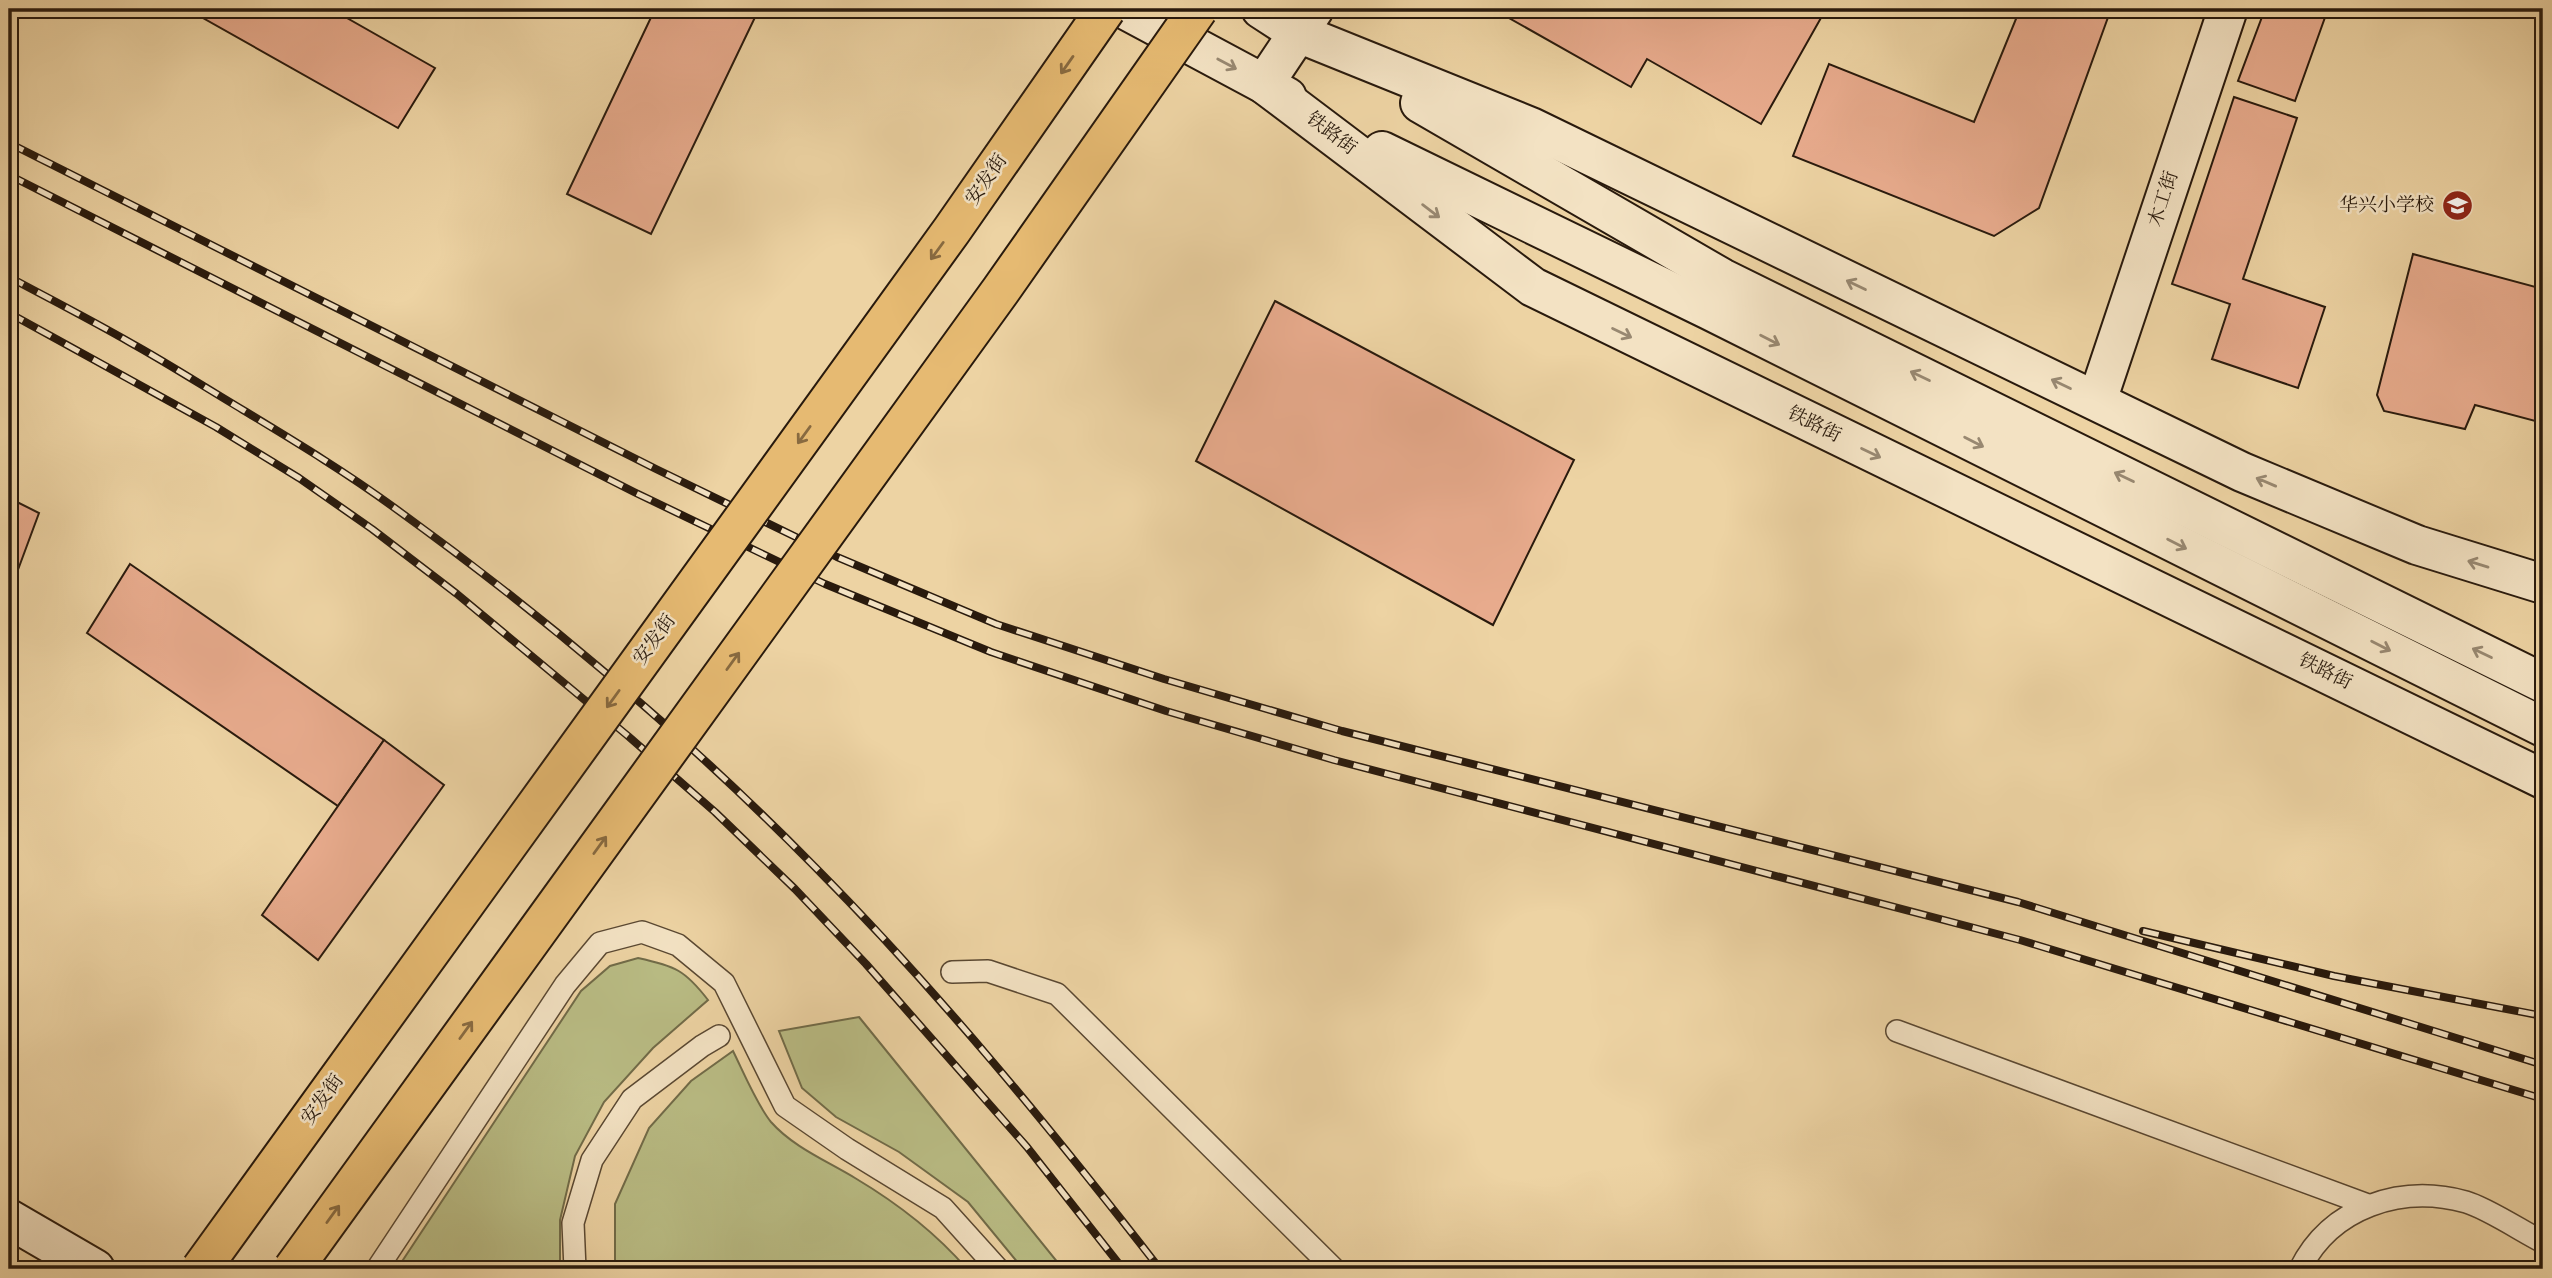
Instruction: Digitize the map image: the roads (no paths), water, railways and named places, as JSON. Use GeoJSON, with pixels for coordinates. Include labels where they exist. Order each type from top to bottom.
{"type":"FeatureCollection","features":[{"type":"Feature","properties":{"kind":"highway","name":"安发街"},"geometry":{"type":"LineString","coordinates":[[201,1269],[952,230],[1107,9]]}},
{"type":"Feature","properties":{"kind":"highway"},"geometry":{"type":"LineString","coordinates":[[293,1269],[1001,290],[1198,9]]}},
{"type":"Feature","properties":{"kind":"main road","name":"铁路街"},"geometry":{"type":"LineString","coordinates":[[1124,9],[1264,83],[1533,288],[2543,779]]}},
{"type":"Feature","properties":{"kind":"main road"},"geometry":{"type":"LineString","coordinates":[[1261,9],[1306,21],[1531,127],[2242,472],[2417,545],[2543,584]]}},
{"type":"Feature","properties":{"kind":"main road","name":"木工街"},"geometry":{"type":"LineString","coordinates":[[2101,389],[2228,9]]}},
{"type":"Feature","properties":{"kind":"main road"},"geometry":{"type":"LineString","coordinates":[[1306,21],[1264,83],[1386,154],[1716,294],[2543,683]]}},
{"type":"Feature","properties":{"kind":"main road"},"geometry":{"type":"LineString","coordinates":[[1306,21],[1716,294],[2543,727]]}},
{"type":"Feature","properties":{"kind":"main road"},"geometry":{"type":"LineString","coordinates":[[9,1219],[95,1269]]}},
{"type":"Feature","properties":{"kind":"lane"},"geometry":{"type":"LineString","coordinates":[[377,1269],[565,985],[600,943],[642,932],[678,945],[724,983],[785,1106],[847,1149],[943,1208],[998,1269]]}},
{"type":"Feature","properties":{"kind":"lane"},"geometry":{"type":"LineString","coordinates":[[951,972],[988,971],[1057,994],[1334,1269]]}},
{"type":"Feature","properties":{"kind":"lane"},"geometry":{"type":"LineString","coordinates":[[1897,1031],[2368,1205]]}},
{"type":"Feature","properties":{"kind":"lane"},"geometry":{"type":"LineString","coordinates":[[575,1269],[573,1223],[592,1160],[632,1099],[719,1036]]}},
{"type":"Feature","properties":{"kind":"lane"},"geometry":{"type":"LineString","coordinates":[[2300,1269],[2331,1227],[2368,1205],[2417,1195],[2468,1203],[2543,1242]]}},
{"type":"Feature","properties":{"kind":"railway"},"geometry":{"type":"LineString","coordinates":[[9,143],[656,469],[837,557],[996,624],[1164,679],[1342,731],[2018,902],[2543,1065]]}},
{"type":"Feature","properties":{"kind":"railway"},"geometry":{"type":"LineString","coordinates":[[9,175],[634,492],[825,584],[991,652],[1166,711],[1334,760],[2020,940],[2543,1099]]}},
{"type":"Feature","properties":{"kind":"railway"},"geometry":{"type":"LineString","coordinates":[[9,277],[159,359],[356,481],[503,589],[611,677],[765,817],[905,962],[993,1062],[1160,1269]]}},
{"type":"Feature","properties":{"kind":"railway"},"geometry":{"type":"LineString","coordinates":[[9,313],[216,427],[299,478],[457,594],[628,736],[715,812],[795,889],[866,964],[1027,1147],[1123,1269]]}},
{"type":"Feature","properties":{"kind":"railway"},"geometry":{"type":"LineString","coordinates":[[2143,931],[2334,976],[2543,1016]]}},
{"type":"Feature","properties":{"kind":"place","name":"华兴小学校"},"geometry":{"type":"Point","coordinates":[2457,206]}}]}
